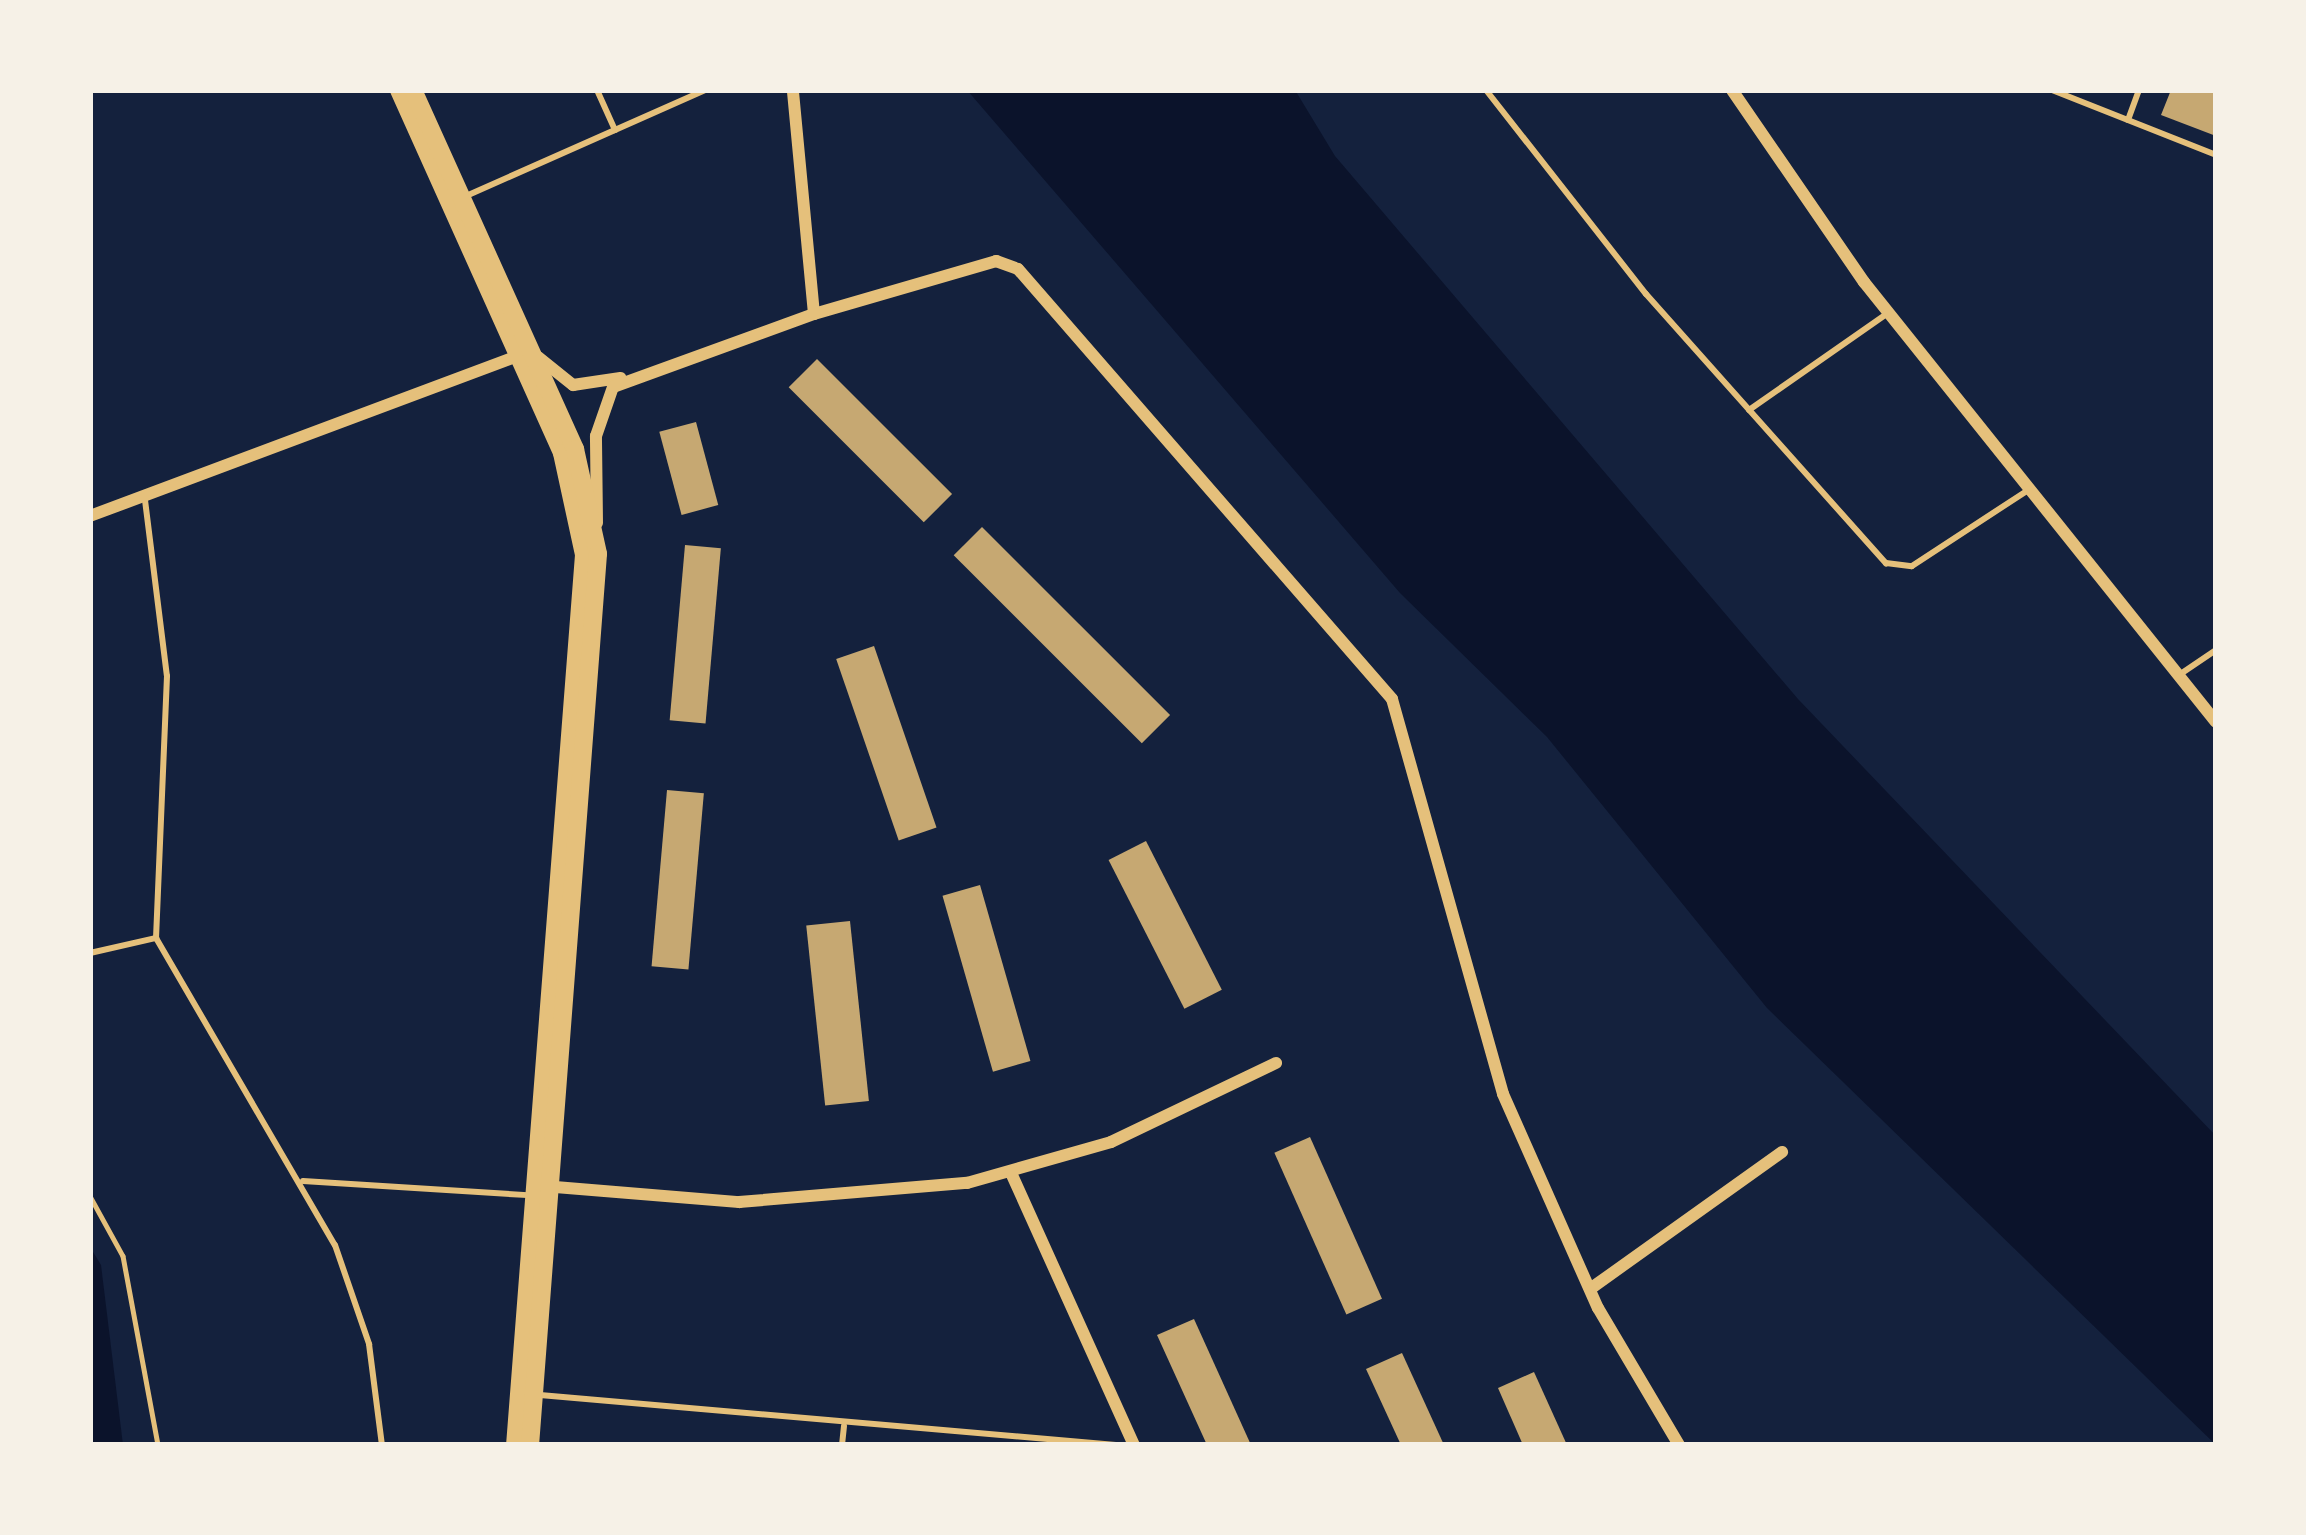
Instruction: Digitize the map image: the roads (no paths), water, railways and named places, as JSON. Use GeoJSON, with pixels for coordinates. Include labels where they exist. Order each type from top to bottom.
{"type":"FeatureCollection","features":[{"type":"Feature","properties":{"kind":"main road"},"geometry":{"type":"LineString","coordinates":[[399,90],[575,449],[598,554],[526,1394],[515,1445]]}},
{"type":"Feature","properties":{"kind":"main road"},"geometry":{"type":"LineString","coordinates":[[413,90],[527,352],[562,453],[584,555],[543,1191]]}},
{"type":"Feature","properties":{"kind":"main road"},"geometry":{"type":"LineString","coordinates":[[526,1394],[530,1445]]}},
{"type":"Feature","properties":{"kind":"street"},"geometry":{"type":"LineString","coordinates":[[794,90],[814,314]]}},
{"type":"Feature","properties":{"kind":"street"},"geometry":{"type":"LineString","coordinates":[[1735,91],[1888,313],[2216,722]]}},
{"type":"Feature","properties":{"kind":"street"},"geometry":{"type":"LineString","coordinates":[[90,516],[145,500],[527,352],[573,385],[627,375],[996,261],[1018,268],[1392,699],[1496,1074],[1590,1289],[1678,1445]]}},
{"type":"Feature","properties":{"kind":"street"},"geometry":{"type":"LineString","coordinates":[[598,554],[599,417],[627,375]]}},
{"type":"Feature","properties":{"kind":"street"},"geometry":{"type":"LineString","coordinates":[[543,1191],[778,1201],[1012,1175],[1155,1124],[1276,1064]]}},
{"type":"Feature","properties":{"kind":"street"},"geometry":{"type":"LineString","coordinates":[[1590,1289],[1782,1152]]}},
{"type":"Feature","properties":{"kind":"street"},"geometry":{"type":"LineString","coordinates":[[1012,1175],[1134,1445]]}},
{"type":"Feature","properties":{"kind":"lane"},"geometry":{"type":"LineString","coordinates":[[597,90],[615,130]]}},
{"type":"Feature","properties":{"kind":"lane"},"geometry":{"type":"LineString","coordinates":[[463,198],[705,90]]}},
{"type":"Feature","properties":{"kind":"lane"},"geometry":{"type":"LineString","coordinates":[[1486,90],[1748,410],[1897,569],[2028,490]]}},
{"type":"Feature","properties":{"kind":"lane"},"geometry":{"type":"LineString","coordinates":[[2052,90],[2216,154]]}},
{"type":"Feature","properties":{"kind":"lane"},"geometry":{"type":"LineString","coordinates":[[2128,120],[2139,90]]}},
{"type":"Feature","properties":{"kind":"lane"},"geometry":{"type":"LineString","coordinates":[[1748,410],[1888,313]]}},
{"type":"Feature","properties":{"kind":"lane"},"geometry":{"type":"LineString","coordinates":[[145,500],[167,676],[157,938],[303,1181],[359,1311],[382,1445]]}},
{"type":"Feature","properties":{"kind":"lane"},"geometry":{"type":"LineString","coordinates":[[2179,675],[2216,650]]}},
{"type":"Feature","properties":{"kind":"lane"},"geometry":{"type":"LineString","coordinates":[[90,953],[157,938]]}},
{"type":"Feature","properties":{"kind":"lane"},"geometry":{"type":"LineString","coordinates":[[303,1181],[543,1191]]}},
{"type":"Feature","properties":{"kind":"lane"},"geometry":{"type":"LineString","coordinates":[[526,1394],[844,1426],[1116,1445]]}},
{"type":"Feature","properties":{"kind":"lane"},"geometry":{"type":"LineString","coordinates":[[842,1445],[844,1426]]}},
{"type":"Feature","properties":{"kind":"water"},"geometry":{"type":"Polygon","coordinates":[[[967,90],[1295,90],[1335,156],[1798,699],[2216,1136],[2216,1445],[1767,1008],[1547,737],[1400,593],[967,90]]]}},
{"type":"Feature","properties":{"kind":"water"},"geometry":{"type":"Polygon","coordinates":[[[90,1247],[101,1265],[123,1445],[90,1445],[90,1247]]]}}]}
